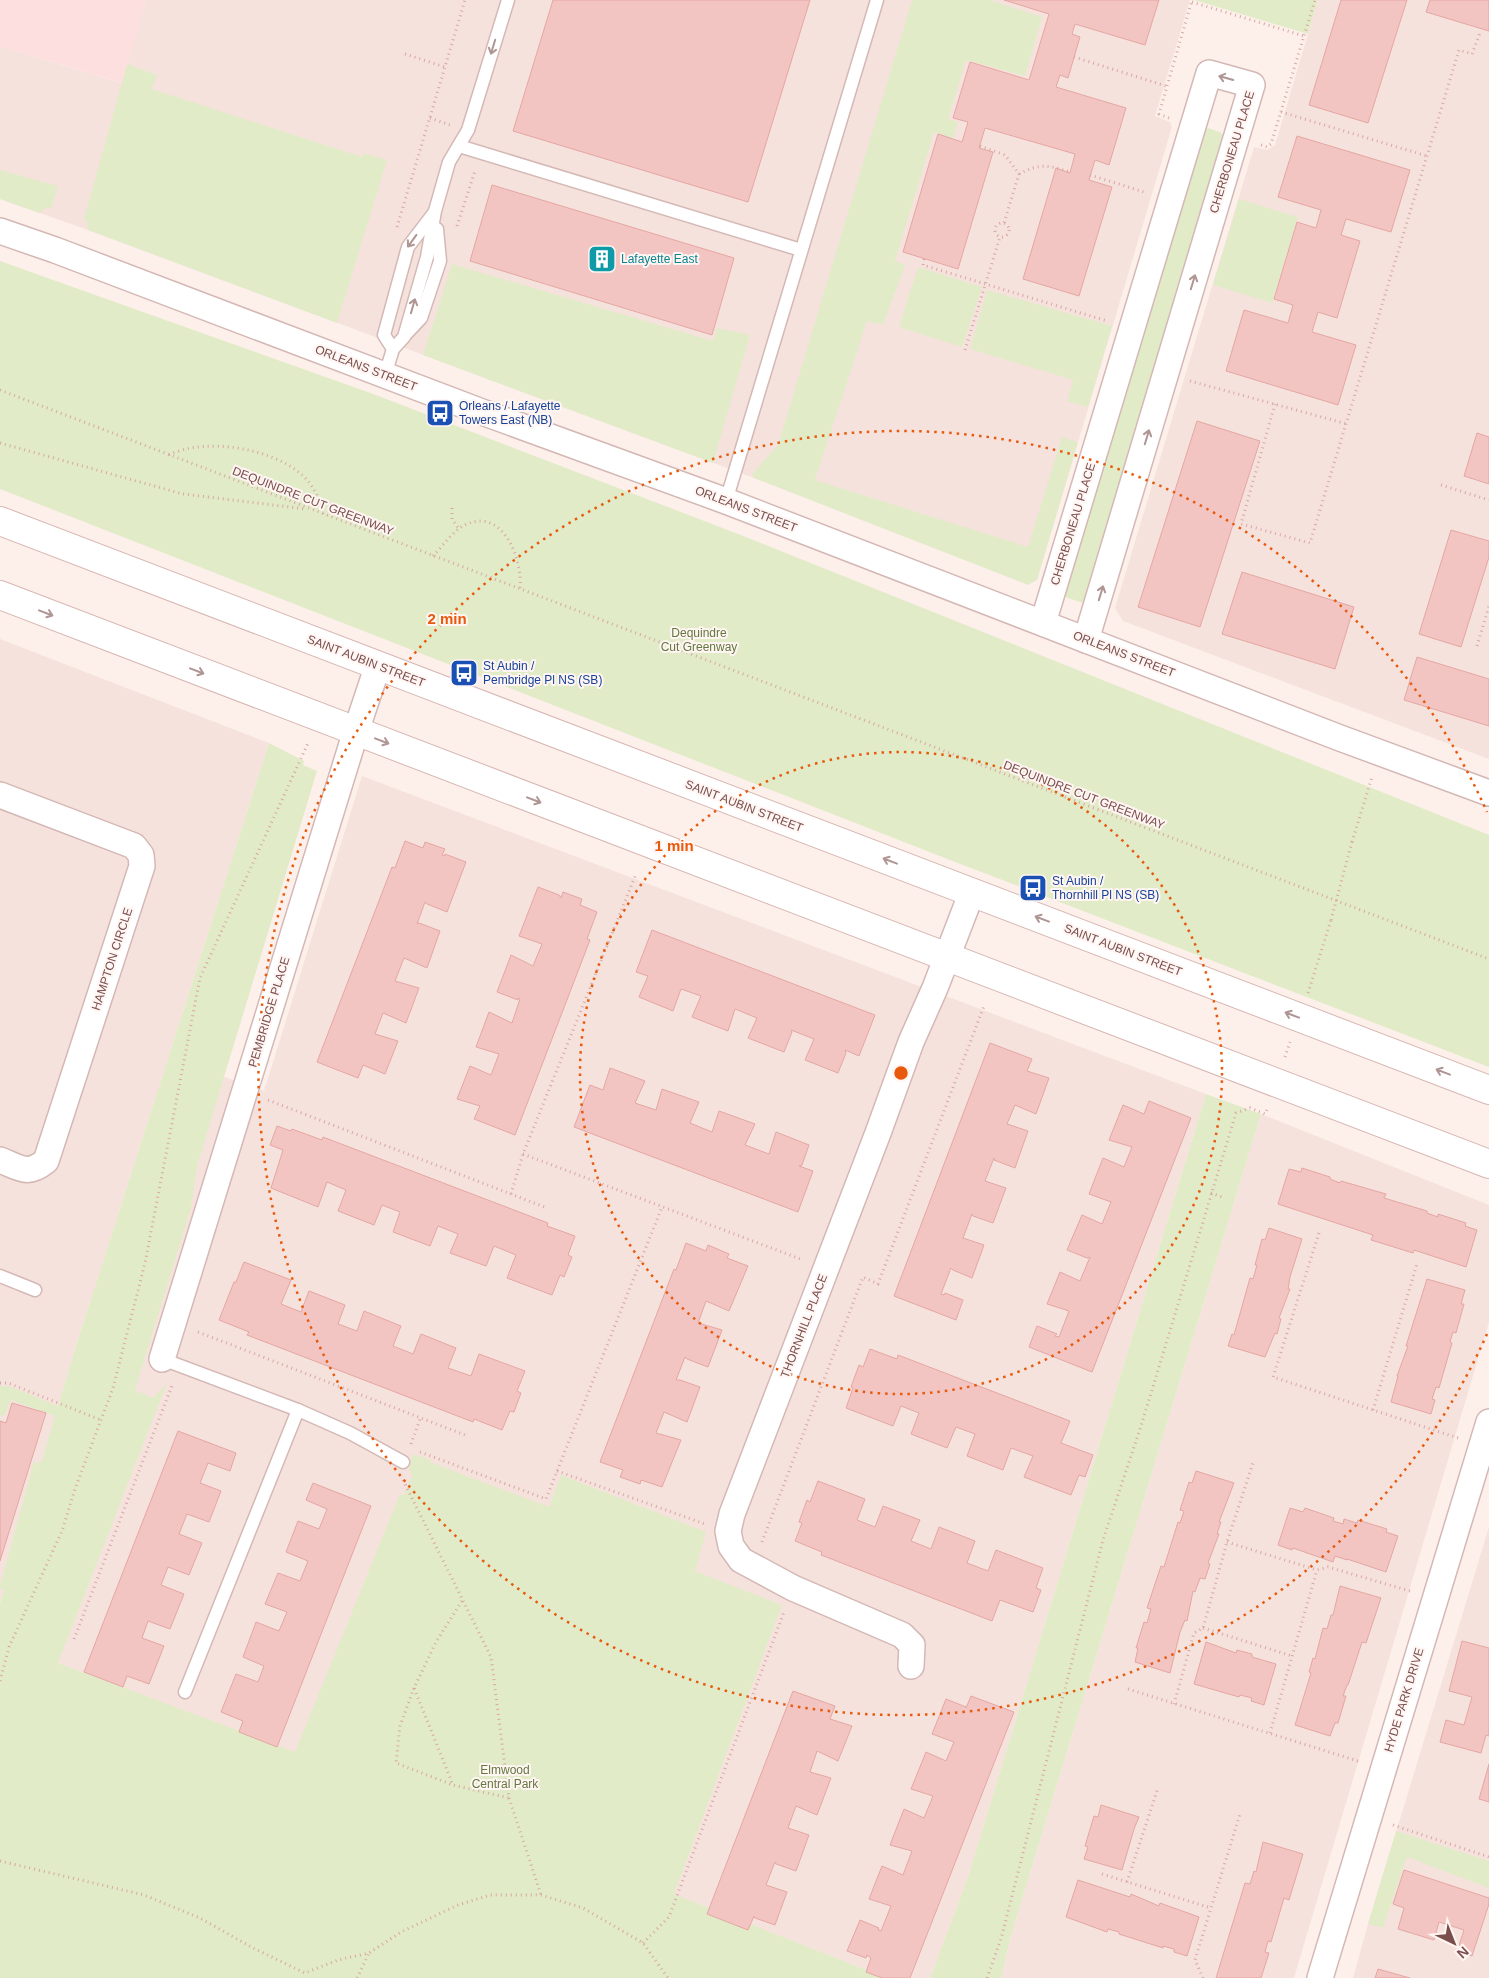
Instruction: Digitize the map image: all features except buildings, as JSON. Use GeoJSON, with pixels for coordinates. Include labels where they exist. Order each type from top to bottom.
{"type":"FeatureCollection","features":[{"type":"Feature","properties":{"kind":"main road","name":"SAINT AUBIN STREET"},"geometry":{"type":"LineString","coordinates":[[0,521],[1489,1090]]}},
{"type":"Feature","properties":{"kind":"main road"},"geometry":{"type":"LineString","coordinates":[[0,595],[1489,1164]]}},
{"type":"Feature","properties":{"kind":"street","name":"CHERBONEAU PLACE"},"geometry":{"type":"LineString","coordinates":[[1043,623],[1209,73],[1252,86],[1086,640]]}},
{"type":"Feature","properties":{"kind":"street","name":"ORLEANS STREET"},"geometry":{"type":"LineString","coordinates":[[0,231],[55,250],[482,412],[726,501],[1380,753],[1489,793]]}},
{"type":"Feature","properties":{"kind":"street","name":"PEMBRIDGE PLACE"},"geometry":{"type":"LineString","coordinates":[[162,1358],[378,665]]}},
{"type":"Feature","properties":{"kind":"street","name":"HAMPTON CIRCLE"},"geometry":{"type":"LineString","coordinates":[[0,795],[134,846],[141,855],[142,866],[46,1161],[29,1171],[0,1160]]}},
{"type":"Feature","properties":{"kind":"street","name":"THORNHILL PLACE"},"geometry":{"type":"LineString","coordinates":[[728,1531],[732,1514],[911,1042],[972,892]]}},
{"type":"Feature","properties":{"kind":"street","name":"HYDE PARK DRIVE"},"geometry":{"type":"LineString","coordinates":[[1320,1978],[1489,1422]]}},
{"type":"Feature","properties":{"kind":"street"},"geometry":{"type":"LineString","coordinates":[[728,1531],[731,1546],[741,1560],[793,1588],[902,1635],[912,1645],[911,1666]]}},
{"type":"Feature","properties":{"kind":"lane"},"geometry":{"type":"LineString","coordinates":[[385,375],[393,349],[404,337],[427,257],[435,211],[449,162],[468,130],[508,0]]}},
{"type":"Feature","properties":{"kind":"lane"},"geometry":{"type":"LineString","coordinates":[[726,501],[800,250],[877,0]]}},
{"type":"Feature","properties":{"kind":"lane"},"geometry":{"type":"LineString","coordinates":[[459,146],[800,250]]}},
{"type":"Feature","properties":{"kind":"lane"},"geometry":{"type":"LineString","coordinates":[[393,349],[384,334],[408,247],[435,211]]}},
{"type":"Feature","properties":{"kind":"lane"},"geometry":{"type":"LineString","coordinates":[[0,1276],[35,1290]]}},
{"type":"Feature","properties":{"kind":"lane"},"geometry":{"type":"LineString","coordinates":[[162,1358],[298,1410],[350,1433],[403,1462]]}},
{"type":"Feature","properties":{"kind":"lane"},"geometry":{"type":"LineString","coordinates":[[185,1692],[298,1410]]}},
{"type":"Feature","properties":{"kind":"path"},"geometry":{"type":"LineString","coordinates":[[397,228],[465,0]]}},
{"type":"Feature","properties":{"kind":"path"},"geometry":{"type":"LineString","coordinates":[[1259,144],[1267,146],[1272,144],[1315,0]]}},
{"type":"Feature","properties":{"kind":"path"},"geometry":{"type":"LineString","coordinates":[[1171,119],[1159,114],[1192,1],[1304,36]]}},
{"type":"Feature","properties":{"kind":"path"},"geometry":{"type":"LineString","coordinates":[[1275,404],[1241,524],[1310,543],[1459,50],[1472,54],[1480,33]]}},
{"type":"Feature","properties":{"kind":"path"},"geometry":{"type":"LineString","coordinates":[[405,54],[445,67]]}},
{"type":"Feature","properties":{"kind":"path"},"geometry":{"type":"LineString","coordinates":[[1074,58],[1166,86]]}},
{"type":"Feature","properties":{"kind":"path"},"geometry":{"type":"LineString","coordinates":[[1281,112],[1427,156]]}},
{"type":"Feature","properties":{"kind":"path"},"geometry":{"type":"LineString","coordinates":[[980,146],[1005,155],[1019,174]]}},
{"type":"Feature","properties":{"kind":"path"},"geometry":{"type":"LineString","coordinates":[[1004,223],[1019,174],[1031,168],[1044,165],[1070,172]]}},
{"type":"Feature","properties":{"kind":"path"},"geometry":{"type":"LineString","coordinates":[[457,227],[474,171],[480,172]]}},
{"type":"Feature","properties":{"kind":"path"},"geometry":{"type":"LineString","coordinates":[[1090,176],[1155,195]]}},
{"type":"Feature","properties":{"kind":"path"},"geometry":{"type":"LineString","coordinates":[[1000,237],[994,228],[997,224],[1004,223]]}},
{"type":"Feature","properties":{"kind":"path"},"geometry":{"type":"LineString","coordinates":[[1000,237],[1008,233],[1009,228],[1004,223]]}},
{"type":"Feature","properties":{"kind":"path"},"geometry":{"type":"LineString","coordinates":[[965,350],[1000,237]]}},
{"type":"Feature","properties":{"kind":"path"},"geometry":{"type":"LineString","coordinates":[[924,258],[923,265],[1116,324]]}},
{"type":"Feature","properties":{"kind":"path"},"geometry":{"type":"LineString","coordinates":[[1182,378],[1346,424]]}},
{"type":"Feature","properties":{"kind":"path","name":"DEQUINDRE CUT GREENWAY"},"geometry":{"type":"LineString","coordinates":[[0,390],[1489,958]]}},
{"type":"Feature","properties":{"kind":"path"},"geometry":{"type":"LineString","coordinates":[[0,443],[183,494],[312,510]]}},
{"type":"Feature","properties":{"kind":"path"},"geometry":{"type":"LineString","coordinates":[[169,455],[189,447],[213,446],[264,455],[287,464],[309,481],[318,496],[323,514]]}},
{"type":"Feature","properties":{"kind":"path"},"geometry":{"type":"LineString","coordinates":[[1441,485],[1489,500]]}},
{"type":"Feature","properties":{"kind":"path"},"geometry":{"type":"LineString","coordinates":[[452,508],[452,519],[459,529]]}},
{"type":"Feature","properties":{"kind":"path"},"geometry":{"type":"LineString","coordinates":[[433,556],[459,529],[471,522],[483,521],[502,531],[511,544],[520,566],[520,589]]}},
{"type":"Feature","properties":{"kind":"path"},"geometry":{"type":"LineString","coordinates":[[1477,646],[1489,606]]}},
{"type":"Feature","properties":{"kind":"path"},"geometry":{"type":"LineString","coordinates":[[0,1681],[9,1647],[62,1531],[113,1388],[145,1263],[200,978],[321,718]]}},
{"type":"Feature","properties":{"kind":"path"},"geometry":{"type":"LineString","coordinates":[[1306,997],[1331,920],[1352,842],[1380,753]]}},
{"type":"Feature","properties":{"kind":"path"},"geometry":{"type":"LineString","coordinates":[[510,1194],[523,1154],[636,874]]}},
{"type":"Feature","properties":{"kind":"path"},"geometry":{"type":"LineString","coordinates":[[760,1546],[863,1277],[878,1284],[984,1006]]}},
{"type":"Feature","properties":{"kind":"path"},"geometry":{"type":"LineString","coordinates":[[1283,1064],[1292,1037]]}},
{"type":"Feature","properties":{"kind":"path"},"geometry":{"type":"LineString","coordinates":[[282,1104],[547,1208]]}},
{"type":"Feature","properties":{"kind":"path"},"geometry":{"type":"LineString","coordinates":[[987,1978],[1001,1939],[1103,1540],[1142,1423],[1236,1113],[1250,1108],[1265,1114]]}},
{"type":"Feature","properties":{"kind":"path"},"geometry":{"type":"LineString","coordinates":[[523,1154],[811,1263]]}},
{"type":"Feature","properties":{"kind":"path"},"geometry":{"type":"LineString","coordinates":[[1211,1193],[1222,1197]]}},
{"type":"Feature","properties":{"kind":"path"},"geometry":{"type":"LineString","coordinates":[[410,1448],[546,1499],[662,1207]]}},
{"type":"Feature","properties":{"kind":"path"},"geometry":{"type":"LineString","coordinates":[[1320,1234],[1274,1378],[1458,1438]]}},
{"type":"Feature","properties":{"kind":"path"},"geometry":{"type":"LineString","coordinates":[[1373,1410],[1417,1264]]}},
{"type":"Feature","properties":{"kind":"path"},"geometry":{"type":"LineString","coordinates":[[191,1330],[465,1435]]}},
{"type":"Feature","properties":{"kind":"path"},"geometry":{"type":"LineString","coordinates":[[74,1639],[173,1382]]}},
{"type":"Feature","properties":{"kind":"path"},"geometry":{"type":"LineString","coordinates":[[0,1383],[8,1383],[101,1420]]}},
{"type":"Feature","properties":{"kind":"path"},"geometry":{"type":"LineString","coordinates":[[420,1419],[400,1474],[491,1657],[509,1798],[541,1895]]}},
{"type":"Feature","properties":{"kind":"path"},"geometry":{"type":"LineString","coordinates":[[1174,1704],[1194,1633],[1203,1628],[1227,1542],[1254,1460]]}},
{"type":"Feature","properties":{"kind":"path"},"geometry":{"type":"LineString","coordinates":[[557,1471],[728,1531]]}},
{"type":"Feature","properties":{"kind":"path"},"geometry":{"type":"LineString","coordinates":[[1227,1542],[1317,1570],[1328,1567],[1411,1592]]}},
{"type":"Feature","properties":{"kind":"path"},"geometry":{"type":"LineString","coordinates":[[1270,1733],[1317,1570]]}},
{"type":"Feature","properties":{"kind":"path"},"geometry":{"type":"LineString","coordinates":[[643,1943],[669,1917],[793,1588]]}},
{"type":"Feature","properties":{"kind":"path"},"geometry":{"type":"LineString","coordinates":[[462,1601],[436,1642],[414,1688],[400,1726],[396,1763],[453,1785],[509,1798]]}},
{"type":"Feature","properties":{"kind":"path"},"geometry":{"type":"LineString","coordinates":[[1203,1628],[1292,1656]]}},
{"type":"Feature","properties":{"kind":"path"},"geometry":{"type":"LineString","coordinates":[[414,1688],[453,1785]]}},
{"type":"Feature","properties":{"kind":"path"},"geometry":{"type":"LineString","coordinates":[[1128,1689],[1359,1761]]}},
{"type":"Feature","properties":{"kind":"path"},"geometry":{"type":"LineString","coordinates":[[1127,1882],[1158,1788]]}},
{"type":"Feature","properties":{"kind":"path"},"geometry":{"type":"LineString","coordinates":[[1203,1978],[1195,1960],[1240,1814]]}},
{"type":"Feature","properties":{"kind":"path"},"geometry":{"type":"LineString","coordinates":[[1368,1820],[1392,1824],[1489,1857]]}},
{"type":"Feature","properties":{"kind":"path"},"geometry":{"type":"LineString","coordinates":[[0,1862],[144,1895],[200,1918],[253,1948],[305,1973],[308,1978]]}},
{"type":"Feature","properties":{"kind":"path"},"geometry":{"type":"LineString","coordinates":[[1102,1874],[1211,1908]]}},
{"type":"Feature","properties":{"kind":"path"},"geometry":{"type":"LineString","coordinates":[[305,1973],[338,1960],[369,1952],[401,1932],[458,1905],[490,1896],[541,1895],[583,1908],[643,1943],[668,1978]]}},
{"type":"Feature","properties":{"kind":"path"},"geometry":{"type":"LineString","coordinates":[[357,1978],[369,1952]]}},
{"type":"Feature","properties":{"kind":"shaded area"},"geometry":{"type":"Polygon","coordinates":[[[0,0],[146,0],[122,83],[0,46],[0,0]]]}},
{"type":"Feature","properties":{"kind":"shaded area"},"geometry":{"type":"Polygon","coordinates":[[[146,0],[1190,0],[1155,116],[1170,122],[1172,127],[1037,580],[1033,582],[88,230],[0,199],[0,46],[121,83],[146,0]]]}},
{"type":"Feature","properties":{"kind":"shaded area"},"geometry":{"type":"Polygon","coordinates":[[[1318,0],[1489,0],[1489,759],[1123,621],[1115,608],[1254,147],[1267,150],[1275,145],[1318,0]]]}},
{"type":"Feature","properties":{"kind":"shaded area"},"geometry":{"type":"Polygon","coordinates":[[[0,639],[269,743],[75,1349],[0,1603],[0,639]]]}},
{"type":"Feature","properties":{"kind":"shaded area"},"geometry":{"type":"Polygon","coordinates":[[[362,776],[1206,1094],[968,1877],[930,1978],[887,1978],[673,1894],[777,1609],[690,1574],[705,1532],[561,1476],[549,1507],[299,1757],[45,1658],[219,1075],[264,1091],[362,776]]]}},
{"type":"Feature","properties":{"kind":"shaded area"},"geometry":{"type":"Polygon","coordinates":[[[1261,1114],[1489,1205],[1489,1322],[1294,1978],[1001,1978],[1011,1936],[1261,1114]]]}},
{"type":"Feature","properties":{"kind":"shaded area"},"geometry":{"type":"Polygon","coordinates":[[[1489,1527],[1489,1978],[1353,1978],[1368,1924],[1489,1527]]]}},
{"type":"Feature","properties":{"kind":"green space"},"geometry":{"type":"Polygon","coordinates":[[[912,0],[990,0],[1042,17],[1025,76],[966,60],[948,119],[958,122],[953,139],[934,132],[895,261],[905,265],[883,325],[867,321],[815,480],[1028,547],[1062,437],[1078,442],[1037,580],[1028,585],[754,478],[752,474],[778,445],[912,0]]]}},
{"type":"Feature","properties":{"kind":"green space"},"geometry":{"type":"Polygon","coordinates":[[[1194,0],[1318,0],[1308,34],[1194,0]]]}},
{"type":"Feature","properties":{"kind":"green space"},"geometry":{"type":"Polygon","coordinates":[[[127,64],[157,75],[152,89],[362,157],[364,153],[387,160],[337,323],[88,230],[87,221],[84,219],[127,64]]]}},
{"type":"Feature","properties":{"kind":"green space"},"geometry":{"type":"Polygon","coordinates":[[[1208,128],[1223,135],[1083,603],[1065,597],[1204,131],[1208,128]]]}},
{"type":"Feature","properties":{"kind":"green space"},"geometry":{"type":"Polygon","coordinates":[[[0,170],[58,186],[51,209],[45,208],[39,213],[0,199],[0,170]]]}},
{"type":"Feature","properties":{"kind":"green space"},"geometry":{"type":"Polygon","coordinates":[[[1239,199],[1298,217],[1272,303],[1213,285],[1239,199]]]}},
{"type":"Feature","properties":{"kind":"green space","name":"Dequindre Cut Greenway"},"geometry":{"type":"Polygon","coordinates":[[[0,261],[376,395],[746,537],[1489,835],[1489,1067],[950,860],[0,489],[0,261]]]}},
{"type":"Feature","properties":{"kind":"green space"},"geometry":{"type":"Polygon","coordinates":[[[452,264],[713,341],[717,328],[750,335],[713,463],[423,355],[452,264]]]}},
{"type":"Feature","properties":{"kind":"green space"},"geometry":{"type":"Polygon","coordinates":[[[918,267],[982,287],[962,347],[899,327],[918,267]]]}},
{"type":"Feature","properties":{"kind":"green space"},"geometry":{"type":"Polygon","coordinates":[[[987,290],[1112,326],[1088,407],[1067,401],[1073,380],[970,349],[987,290]]]}},
{"type":"Feature","properties":{"kind":"green space","name":"Elmwood Central Park"},"geometry":{"type":"Polygon","coordinates":[[[269,743],[304,761],[303,765],[317,771],[197,1166],[191,1208],[135,1390],[153,1398],[167,1383],[58,1663],[295,1752],[400,1494],[404,1495],[412,1476],[408,1467],[413,1454],[549,1507],[561,1475],[706,1532],[695,1571],[782,1605],[674,1894],[887,1978],[0,1978],[0,1603],[4,1590],[0,1589],[0,1585],[34,1462],[41,1463],[55,1416],[11,1400],[4,1416],[0,1415],[0,1386],[9,1386],[58,1406],[269,743]]]}},
{"type":"Feature","properties":{"kind":"green space"},"geometry":{"type":"Polygon","coordinates":[[[1206,1094],[1261,1114],[1011,1936],[1001,1978],[930,1978],[968,1877],[1206,1094]]]}},
{"type":"Feature","properties":{"kind":"green space"},"geometry":{"type":"Polygon","coordinates":[[[1396,1831],[1489,1861],[1489,1888],[1407,1857],[1383,1928],[1368,1924],[1396,1831]]]}},
{"type":"Feature","properties":{"kind":"place","name":"Lafayette East"},"geometry":{"type":"Point","coordinates":[602,259]}},
{"type":"Feature","properties":{"kind":"place","name":"Orleans / Lafayette Towers East (NB)"},"geometry":{"type":"Point","coordinates":[440,413]}},
{"type":"Feature","properties":{"kind":"place","name":"St Aubin / Pembridge Pl NS (SB)"},"geometry":{"type":"Point","coordinates":[464,673]}},
{"type":"Feature","properties":{"kind":"place","name":"St Aubin / Thornhill Pl NS (SB)"},"geometry":{"type":"Point","coordinates":[1033,888]}}]}
